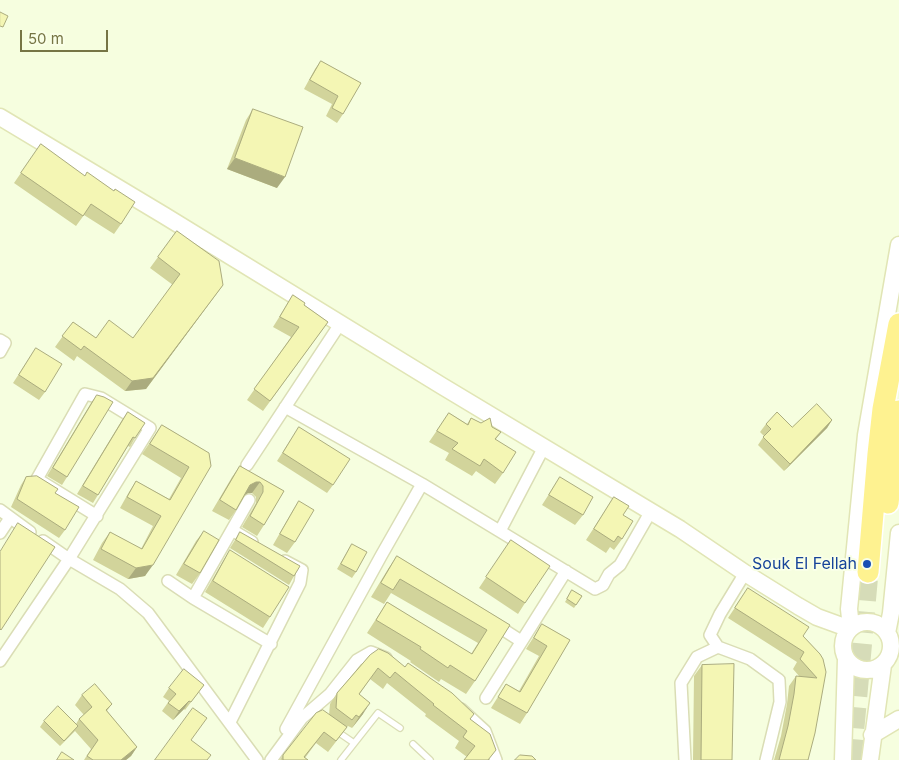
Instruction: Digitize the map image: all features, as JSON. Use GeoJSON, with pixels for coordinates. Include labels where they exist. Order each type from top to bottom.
{"type":"FeatureCollection","features":[{"type":"Feature","properties":{"kind":"highway"},"geometry":{"type":"LineString","coordinates":[[899,324],[880,436],[875,572],[899,411]]}},
{"type":"Feature","properties":{"kind":"street"},"geometry":{"type":"LineString","coordinates":[[0,117],[651,511],[798,606],[817,617],[851,628]]}},
{"type":"Feature","properties":{"kind":"street"},"geometry":{"type":"LineString","coordinates":[[851,628],[849,609],[866,435],[899,245]]}},
{"type":"Feature","properties":{"kind":"street"},"geometry":{"type":"LineString","coordinates":[[247,465],[340,324]]}},
{"type":"Feature","properties":{"kind":"street"},"geometry":{"type":"LineString","coordinates":[[0,340],[5,343],[0,352]]}},
{"type":"Feature","properties":{"kind":"street"},"geometry":{"type":"LineString","coordinates":[[0,661],[97,516],[150,428],[101,398],[85,394],[36,479],[97,516]]}},
{"type":"Feature","properties":{"kind":"street"},"geometry":{"type":"LineString","coordinates":[[285,407],[422,484],[595,589],[620,565],[651,511]]}},
{"type":"Feature","properties":{"kind":"street"},"geometry":{"type":"LineString","coordinates":[[500,531],[544,446]]}},
{"type":"Feature","properties":{"kind":"street"},"geometry":{"type":"LineString","coordinates":[[270,760],[385,558],[422,484]]}},
{"type":"Feature","properties":{"kind":"street"},"geometry":{"type":"LineString","coordinates":[[193,598],[224,553],[232,530],[249,500]]}},
{"type":"Feature","properties":{"kind":"street"},"geometry":{"type":"LineString","coordinates":[[0,510],[69,559],[120,589],[148,613],[257,760]]}},
{"type":"Feature","properties":{"kind":"street"},"geometry":{"type":"LineString","coordinates":[[0,533],[10,518]]}},
{"type":"Feature","properties":{"kind":"street"},"geometry":{"type":"LineString","coordinates":[[230,722],[271,644],[289,594],[300,583],[302,570],[232,530]]}},
{"type":"Feature","properties":{"kind":"street"},"geometry":{"type":"LineString","coordinates":[[870,760],[872,735],[893,641],[891,613],[899,533]]}},
{"type":"Feature","properties":{"kind":"street"},"geometry":{"type":"LineString","coordinates":[[486,698],[566,571]]}},
{"type":"Feature","properties":{"kind":"street"},"geometry":{"type":"LineString","coordinates":[[745,573],[720,614],[710,635],[718,647],[750,659],[779,680],[780,702],[766,760]]}},
{"type":"Feature","properties":{"kind":"street"},"geometry":{"type":"LineString","coordinates":[[168,581],[271,644]]}},
{"type":"Feature","properties":{"kind":"street"},"geometry":{"type":"LineString","coordinates":[[798,606],[825,629],[855,668],[866,671],[889,663]]}},
{"type":"Feature","properties":{"kind":"street"},"geometry":{"type":"LineString","coordinates":[[480,616],[521,641]]}},
{"type":"Feature","properties":{"kind":"street"},"geometry":{"type":"LineString","coordinates":[[843,760],[843,641],[851,628],[856,624],[868,622],[879,625],[893,641]]}},
{"type":"Feature","properties":{"kind":"street"},"geometry":{"type":"LineString","coordinates":[[685,760],[681,683],[697,657],[718,647]]}},
{"type":"Feature","properties":{"kind":"street"},"geometry":{"type":"LineString","coordinates":[[270,760],[302,718],[313,714],[357,660],[371,652],[398,663]]}},
{"type":"Feature","properties":{"kind":"street"},"geometry":{"type":"LineString","coordinates":[[456,704],[485,732],[496,760]]}},
{"type":"Feature","properties":{"kind":"street"},"geometry":{"type":"LineString","coordinates":[[872,735],[899,718]]}},
{"type":"Feature","properties":{"kind":"lane"},"geometry":{"type":"LineString","coordinates":[[341,760],[378,713],[400,728]]}},
{"type":"Feature","properties":{"kind":"lane"},"geometry":{"type":"LineString","coordinates":[[332,727],[354,743]]}},
{"type":"Feature","properties":{"kind":"lane"},"geometry":{"type":"LineString","coordinates":[[413,744],[430,760]]}},
{"type":"Feature","properties":{"kind":"building"},"geometry":{"type":"Polygon","coordinates":[[[0,12],[8,16],[3,27],[0,26],[0,12]]]}},
{"type":"Feature","properties":{"kind":"building"},"geometry":{"type":"Polygon","coordinates":[[[321,61],[361,83],[343,114],[332,108],[338,96],[310,80],[321,61]]]}},
{"type":"Feature","properties":{"kind":"building"},"geometry":{"type":"Polygon","coordinates":[[[253,109],[303,127],[285,177],[235,158],[253,109]]]}},
{"type":"Feature","properties":{"kind":"building"},"geometry":{"type":"Polygon","coordinates":[[[41,144],[85,176],[87,172],[114,191],[115,189],[135,202],[121,224],[91,204],[83,216],[21,173],[41,144]]]}},
{"type":"Feature","properties":{"kind":"building"},"geometry":{"type":"Polygon","coordinates":[[[177,231],[219,261],[223,285],[153,378],[132,381],[84,346],[81,350],[62,336],[73,322],[96,338],[109,320],[133,338],[180,274],[158,257],[177,231]]]}},
{"type":"Feature","properties":{"kind":"building"},"geometry":{"type":"Polygon","coordinates":[[[293,295],[328,322],[270,401],[254,389],[299,327],[280,317],[293,295]]]}},
{"type":"Feature","properties":{"kind":"building"},"geometry":{"type":"Polygon","coordinates":[[[36,348],[62,364],[45,392],[19,375],[36,348]]]}},
{"type":"Feature","properties":{"kind":"building"},"geometry":{"type":"Polygon","coordinates":[[[97,395],[113,402],[67,477],[53,468],[97,395]]]}},
{"type":"Feature","properties":{"kind":"building"},"geometry":{"type":"Polygon","coordinates":[[[817,404],[832,420],[790,464],[763,437],[771,429],[766,424],[777,412],[792,427],[817,404]]]}},
{"type":"Feature","properties":{"kind":"building"},"geometry":{"type":"Polygon","coordinates":[[[128,412],[145,423],[135,438],[133,437],[98,495],[83,486],[128,412]]]}},
{"type":"Feature","properties":{"kind":"building"},"geometry":{"type":"Polygon","coordinates":[[[449,413],[468,425],[471,418],[481,423],[490,418],[492,427],[501,432],[495,439],[516,452],[503,473],[484,459],[480,466],[452,449],[458,443],[437,431],[449,413]]]}},
{"type":"Feature","properties":{"kind":"building"},"geometry":{"type":"Polygon","coordinates":[[[162,425],[209,453],[211,466],[153,565],[136,568],[101,549],[110,532],[142,549],[161,516],[127,497],[136,481],[170,500],[189,467],[150,444],[162,425]]]}},
{"type":"Feature","properties":{"kind":"building"},"geometry":{"type":"Polygon","coordinates":[[[299,427],[350,459],[333,485],[283,453],[299,427]]]}},
{"type":"Feature","properties":{"kind":"building"},"geometry":{"type":"Polygon","coordinates":[[[240,466],[284,491],[264,525],[250,516],[263,492],[263,486],[260,482],[250,485],[236,510],[220,500],[240,466]]]}},
{"type":"Feature","properties":{"kind":"building"},"geometry":{"type":"Polygon","coordinates":[[[37,476],[58,489],[55,493],[79,507],[65,530],[17,499],[26,477],[37,476]]]}},
{"type":"Feature","properties":{"kind":"building"},"geometry":{"type":"Polygon","coordinates":[[[560,477],[593,497],[583,515],[549,495],[560,477]]]}},
{"type":"Feature","properties":{"kind":"building"},"geometry":{"type":"Polygon","coordinates":[[[614,497],[629,506],[623,515],[633,521],[622,539],[618,536],[614,542],[594,529],[614,497]]]}},
{"type":"Feature","properties":{"kind":"building"},"geometry":{"type":"Polygon","coordinates":[[[299,501],[314,510],[295,542],[280,534],[299,501]]]}},
{"type":"Feature","properties":{"kind":"building"},"geometry":{"type":"Polygon","coordinates":[[[18,523],[55,547],[1,630],[0,552],[18,523]]]}},
{"type":"Feature","properties":{"kind":"building"},"geometry":{"type":"Polygon","coordinates":[[[204,531],[219,540],[200,573],[184,564],[204,531]]]}},
{"type":"Feature","properties":{"kind":"building"},"geometry":{"type":"Polygon","coordinates":[[[240,532],[300,566],[294,576],[236,540],[240,532]]]}},
{"type":"Feature","properties":{"kind":"building"},"geometry":{"type":"Polygon","coordinates":[[[511,540],[550,566],[525,603],[486,577],[511,540]]]}},
{"type":"Feature","properties":{"kind":"building"},"geometry":{"type":"Polygon","coordinates":[[[352,544],[367,552],[356,572],[341,564],[352,544]]]}},
{"type":"Feature","properties":{"kind":"building"},"geometry":{"type":"Polygon","coordinates":[[[230,550],[289,587],[270,617],[213,581],[230,550]]]}},
{"type":"Feature","properties":{"kind":"building"},"geometry":{"type":"Polygon","coordinates":[[[397,556],[510,625],[475,681],[450,665],[448,668],[420,649],[421,647],[376,620],[387,602],[472,654],[487,630],[400,579],[393,590],[381,583],[397,556]]]}},
{"type":"Feature","properties":{"kind":"building"},"geometry":{"type":"Polygon","coordinates":[[[748,588],[809,627],[803,636],[823,659],[826,672],[808,760],[779,760],[788,726],[796,676],[817,678],[800,659],[804,652],[735,608],[748,588]]]}},
{"type":"Feature","properties":{"kind":"building"},"geometry":{"type":"Polygon","coordinates":[[[572,590],[582,596],[576,605],[567,599],[572,590]]]}},
{"type":"Feature","properties":{"kind":"building"},"geometry":{"type":"Polygon","coordinates":[[[542,624],[570,640],[527,713],[498,697],[506,684],[520,692],[547,646],[534,638],[542,624]]]}},
{"type":"Feature","properties":{"kind":"building"},"geometry":{"type":"Polygon","coordinates":[[[379,649],[388,653],[405,667],[408,663],[452,693],[474,714],[470,719],[490,734],[496,750],[488,760],[464,760],[475,746],[463,737],[467,731],[395,672],[390,678],[378,668],[359,694],[370,703],[359,717],[356,715],[352,720],[336,708],[337,693],[370,655],[379,649]]]}},
{"type":"Feature","properties":{"kind":"building"},"geometry":{"type":"Polygon","coordinates":[[[734,664],[732,760],[701,760],[702,665],[734,664]]]}},
{"type":"Feature","properties":{"kind":"building"},"geometry":{"type":"Polygon","coordinates":[[[184,669],[204,685],[191,702],[189,701],[179,711],[168,703],[176,694],[169,688],[184,669]]]}},
{"type":"Feature","properties":{"kind":"building"},"geometry":{"type":"Polygon","coordinates":[[[95,684],[112,704],[106,710],[137,747],[121,760],[93,760],[87,756],[98,740],[79,719],[92,707],[82,695],[95,684]]]}},
{"type":"Feature","properties":{"kind":"building"},"geometry":{"type":"Polygon","coordinates":[[[58,706],[78,726],[64,741],[44,721],[58,706]]]}},
{"type":"Feature","properties":{"kind":"building"},"geometry":{"type":"Polygon","coordinates":[[[193,708],[207,718],[191,740],[211,755],[207,760],[155,760],[193,708]]]}},
{"type":"Feature","properties":{"kind":"building"},"geometry":{"type":"Polygon","coordinates":[[[323,710],[347,727],[336,741],[324,732],[304,757],[308,760],[283,760],[283,755],[316,713],[323,710]]]}},
{"type":"Feature","properties":{"kind":"building"},"geometry":{"type":"Polygon","coordinates":[[[62,752],[74,760],[57,760],[62,752]]]}},
{"type":"Feature","properties":{"kind":"building"},"geometry":{"type":"Polygon","coordinates":[[[520,755],[532,756],[536,760],[515,760],[520,755]]]}},
{"type":"Feature","properties":{"kind":"tunnel"},"geometry":{"type":"LineString","coordinates":[[851,760],[868,572]]}},
{"type":"Feature","properties":{"kind":"place","name":"Souk El Fellah"},"geometry":{"type":"Point","coordinates":[867,564]}}]}
